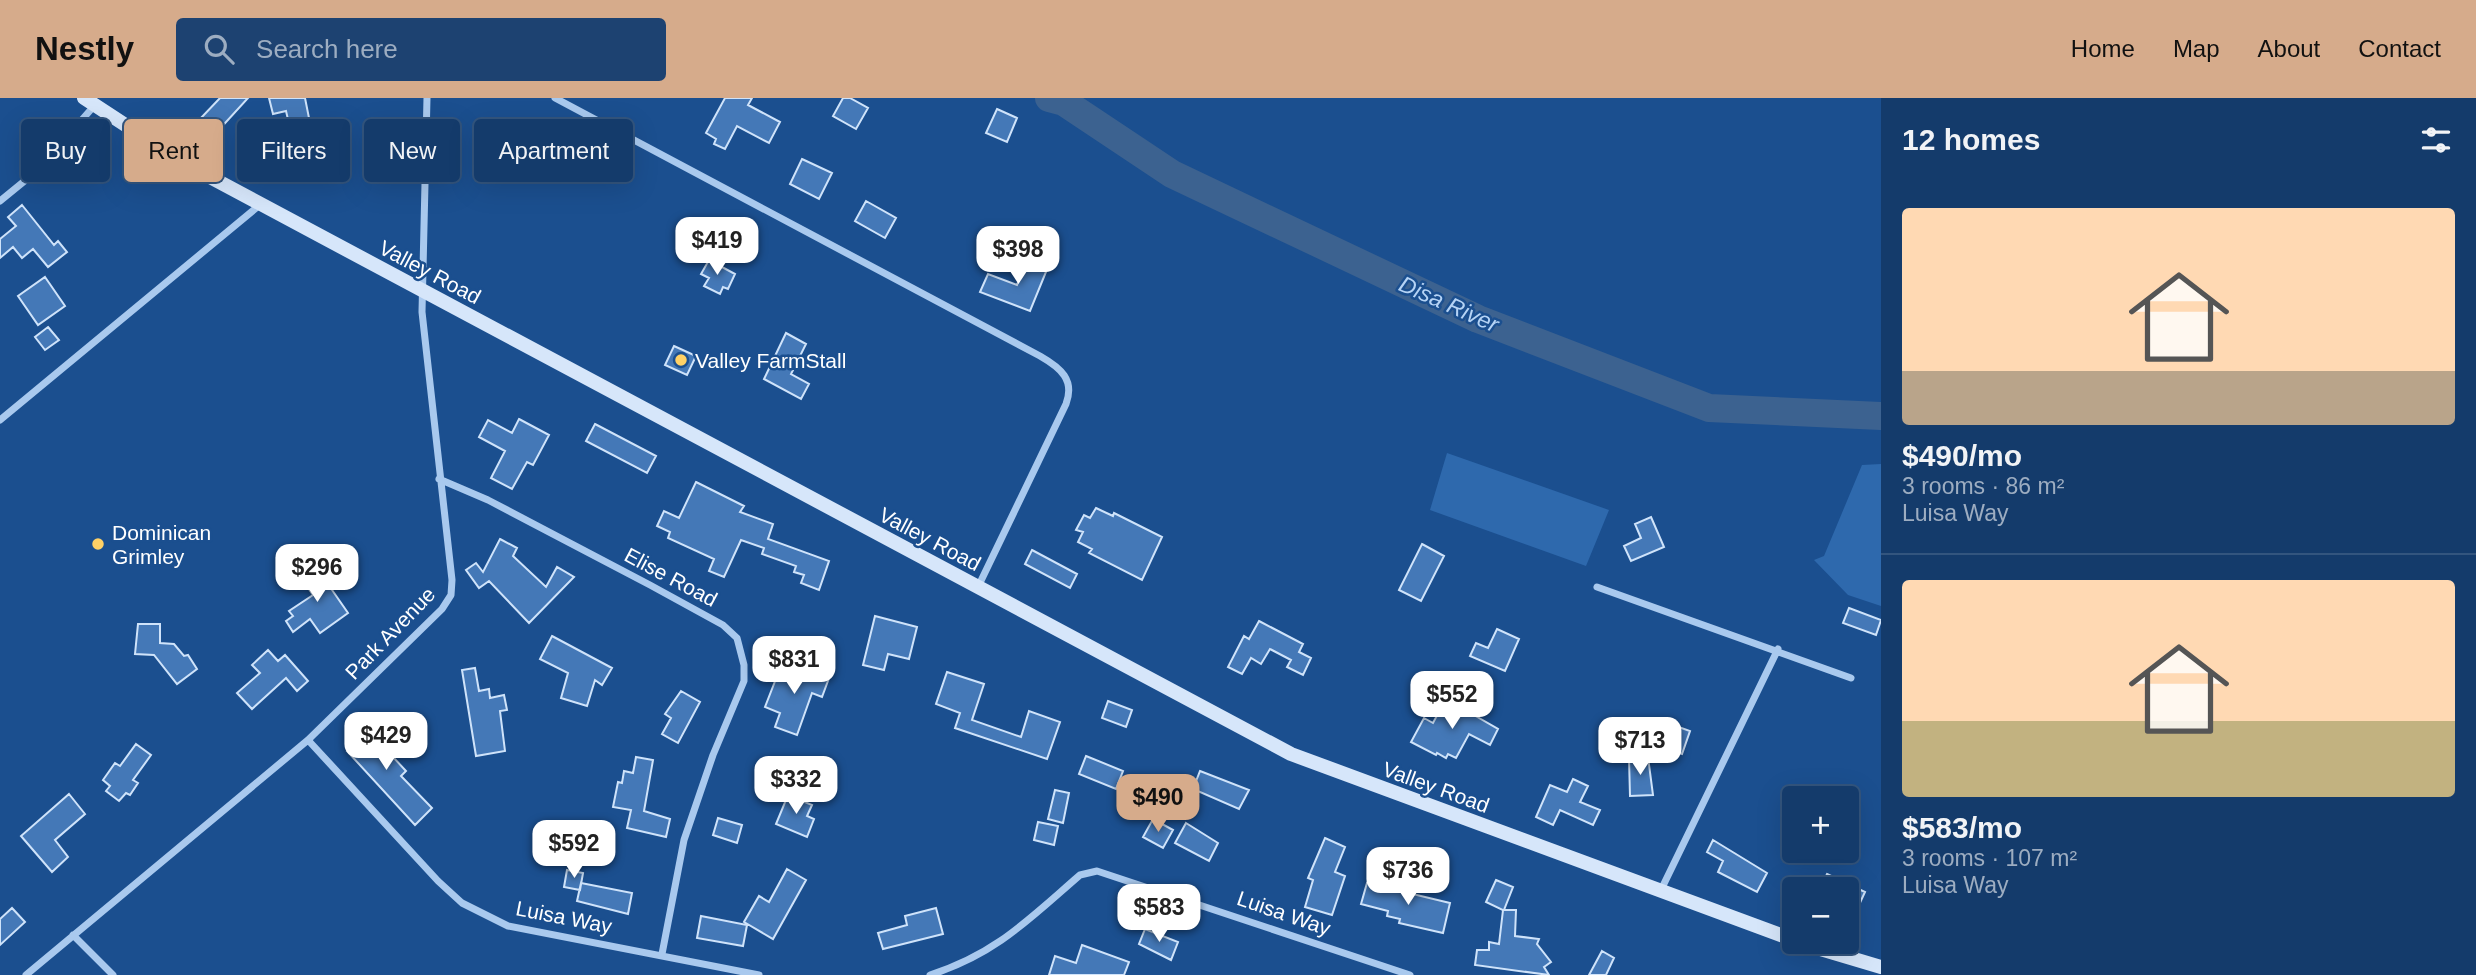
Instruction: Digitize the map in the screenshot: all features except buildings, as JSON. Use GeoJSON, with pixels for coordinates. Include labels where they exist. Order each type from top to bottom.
{"type":"FeatureCollection","features":[{"type":"Feature","properties":{"kind":"street","name":"Park Avenue"},"geometry":{"type":"LineString","coordinates":[[26,975],[308,740],[448,601],[452,580],[439,480],[423,291],[427,98]]}},
{"type":"Feature","properties":{"kind":"street"},"geometry":{"type":"LineString","coordinates":[[555,98],[1040,356],[1063,371],[1070,388],[1066,404],[977,588]]}},
{"type":"Feature","properties":{"kind":"street","name":"Valley Road"},"geometry":{"type":"LineString","coordinates":[[89,102],[182,162],[1291,754],[1782,936]]}},
{"type":"Feature","properties":{"kind":"street"},"geometry":{"type":"LineString","coordinates":[[0,201],[38,170],[89,102]]}},
{"type":"Feature","properties":{"kind":"street"},"geometry":{"type":"LineString","coordinates":[[0,420],[261,204]]}},
{"type":"Feature","properties":{"kind":"street","name":"Elise Road"},"geometry":{"type":"LineString","coordinates":[[439,480],[488,500],[672,597],[723,625],[737,638],[744,665],[744,681],[713,755],[687,830],[662,954]]}},
{"type":"Feature","properties":{"kind":"street"},"geometry":{"type":"LineString","coordinates":[[1597,587],[1778,649],[1851,678]]}},
{"type":"Feature","properties":{"kind":"street"},"geometry":{"type":"LineString","coordinates":[[1660,892],[1778,649]]}},
{"type":"Feature","properties":{"kind":"street","name":"Luisa Way"},"geometry":{"type":"LineString","coordinates":[[308,740],[438,881],[484,916],[508,926],[759,975]]}},
{"type":"Feature","properties":{"kind":"street","name":"Luisa Way"},"geometry":{"type":"LineString","coordinates":[[930,975],[962,965],[989,950],[1080,875],[1097,871],[1410,975]]}},
{"type":"Feature","properties":{"kind":"street"},"geometry":{"type":"LineString","coordinates":[[73,935],[113,975]]}},
{"type":"Feature","properties":{"kind":"street","name":"Valley Road"},"geometry":{"type":"LineString","coordinates":[[1838,954],[1881,967]]}},
{"type":"Feature","properties":{"kind":"shaded area"},"geometry":{"type":"Polygon","coordinates":[[[1447,453],[1609,510],[1586,566],[1430,510],[1447,453]]]}},
{"type":"Feature","properties":{"kind":"shaded area"},"geometry":{"type":"Polygon","coordinates":[[[1881,464],[1881,606],[1848,595],[1814,560],[1824,556],[1862,465],[1881,464]]]}},
{"type":"Feature","properties":{"kind":"waterway","name":"Disa River"},"geometry":{"type":"LineString","coordinates":[[1049,98],[1064,102],[1172,174],[1478,319],[1709,408],[1881,416]]}},
{"type":"Feature","properties":{"kind":"place","name":"Valley FarmStall"},"geometry":{"type":"Point","coordinates":[681,360]}},
{"type":"Feature","properties":{"kind":"place","name":"Dominican Grimley"},"geometry":{"type":"Point","coordinates":[98,544]}}]}
